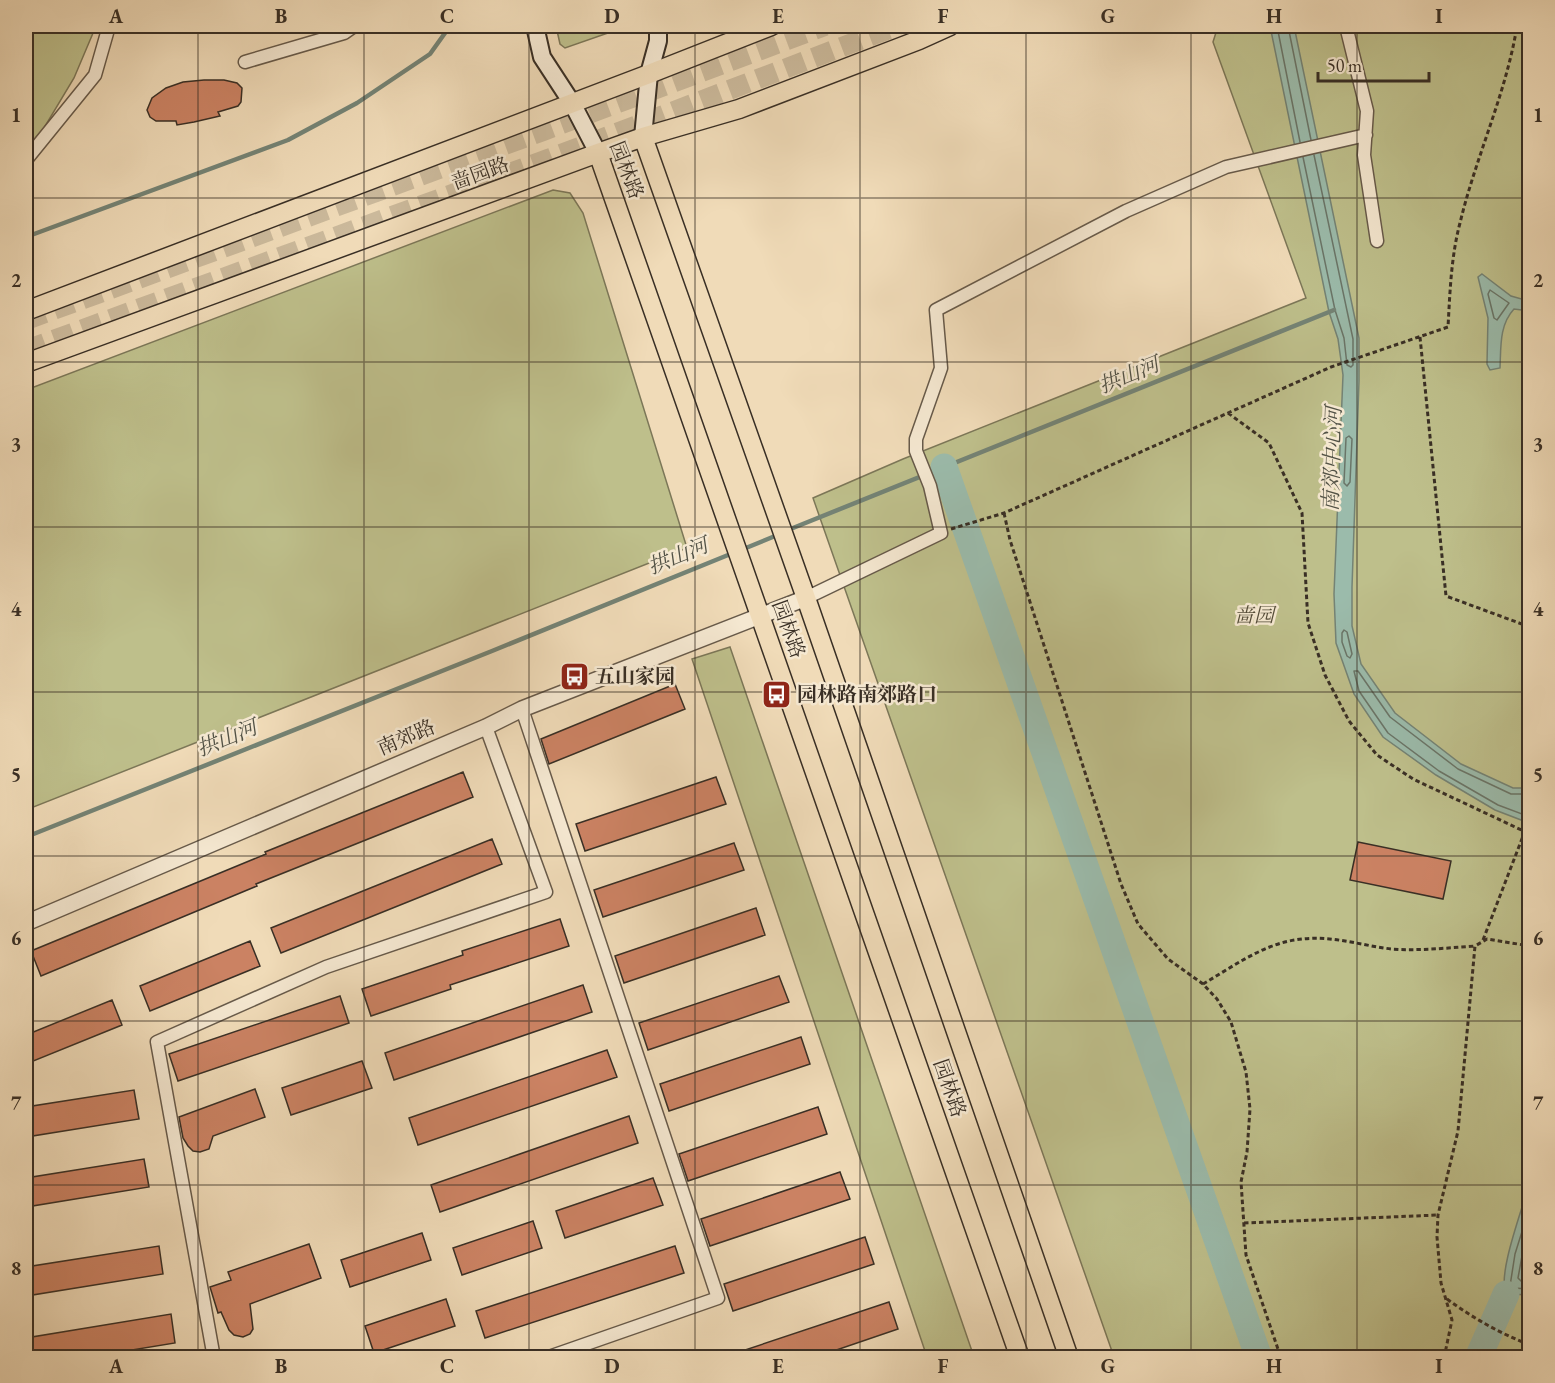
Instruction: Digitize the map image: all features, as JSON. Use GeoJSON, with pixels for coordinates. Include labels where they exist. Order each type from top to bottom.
{"type":"FeatureCollection","features":[{"type":"Feature","properties":{"kind":"main road","name":"园林路"},"geometry":{"type":"LineString","coordinates":[[535,26],[542,57],[572,103],[598,153],[1020,1358]]}},
{"type":"Feature","properties":{"kind":"main road","name":"园林路"},"geometry":{"type":"LineString","coordinates":[[658,26],[658,41],[649,74],[643,138],[806,598],[1069,1358]]}},
{"type":"Feature","properties":{"kind":"main road","name":"啬园路"},"geometry":{"type":"LineString","coordinates":[[26,311],[771,26]]}},
{"type":"Feature","properties":{"kind":"main road","name":"啬园路"},"geometry":{"type":"LineString","coordinates":[[26,363],[598,153],[739,109],[950,26]]}},
{"type":"Feature","properties":{"kind":"street"},"geometry":{"type":"LineString","coordinates":[[26,160],[94,75],[110,26]]}},
{"type":"Feature","properties":{"kind":"street"},"geometry":{"type":"LineString","coordinates":[[245,62],[344,33],[354,26]]}},
{"type":"Feature","properties":{"kind":"street"},"geometry":{"type":"LineString","coordinates":[[1346,26],[1367,111],[1364,155],[1377,241]]}},
{"type":"Feature","properties":{"kind":"street"},"geometry":{"type":"LineString","coordinates":[[806,598],[941,532],[930,486],[916,451],[916,439],[941,368],[936,309],[1126,211],[1226,167],[1365,135]]}},
{"type":"Feature","properties":{"kind":"street","name":"南郊路"},"geometry":{"type":"LineString","coordinates":[[26,923],[486,727],[522,709],[806,598]]}},
{"type":"Feature","properties":{"kind":"street"},"geometry":{"type":"LineString","coordinates":[[522,709],[718,1298],[546,1358]]}},
{"type":"Feature","properties":{"kind":"street"},"geometry":{"type":"LineString","coordinates":[[214,1358],[157,1042],[326,967],[546,892],[486,727]]}},
{"type":"Feature","properties":{"kind":"path"},"geometry":{"type":"LineString","coordinates":[[941,532],[1004,513],[1331,367],[1448,327],[1450,281],[1459,224],[1502,93],[1517,26]]}},
{"type":"Feature","properties":{"kind":"path"},"geometry":{"type":"LineString","coordinates":[[1420,337],[1446,596],[1530,627]]}},
{"type":"Feature","properties":{"kind":"path"},"geometry":{"type":"LineString","coordinates":[[1228,413],[1269,443],[1302,513],[1308,623],[1325,675],[1348,721],[1377,755],[1413,779],[1530,834]]}},
{"type":"Feature","properties":{"kind":"path"},"geometry":{"type":"LineString","coordinates":[[1004,513],[1010,540],[1121,884],[1138,924],[1168,958],[1203,984],[1217,999],[1231,1022],[1246,1072],[1250,1109],[1247,1152],[1241,1182],[1246,1255],[1281,1358]]}},
{"type":"Feature","properties":{"kind":"path"},"geometry":{"type":"LineString","coordinates":[[1482,942],[1530,818]]}},
{"type":"Feature","properties":{"kind":"path"},"geometry":{"type":"LineString","coordinates":[[1203,984],[1257,952],[1295,940],[1342,939],[1391,949],[1475,946],[1487,939],[1530,946]]}},
{"type":"Feature","properties":{"kind":"path"},"geometry":{"type":"LineString","coordinates":[[1444,1358],[1452,1320],[1441,1283],[1438,1215],[1458,1131],[1475,946]]}},
{"type":"Feature","properties":{"kind":"path"},"geometry":{"type":"LineString","coordinates":[[1244,1222],[1438,1215]]}},
{"type":"Feature","properties":{"kind":"path"},"geometry":{"type":"LineString","coordinates":[[1445,1298],[1477,1321],[1530,1345]]}},
{"type":"Feature","properties":{"kind":"green space"},"geometry":{"type":"Polygon","coordinates":[[[26,26],[96,26],[74,78],[26,158],[26,26]]]}},
{"type":"Feature","properties":{"kind":"green space"},"geometry":{"type":"Polygon","coordinates":[[[556,26],[628,26],[565,48],[560,44],[556,26]]]}},
{"type":"Feature","properties":{"kind":"green space","name":"啬园"},"geometry":{"type":"Polygon","coordinates":[[[1218,26],[1529,26],[1529,1357],[1114,1357],[813,498],[903,459],[1306,298],[1213,42],[1218,26]]]}},
{"type":"Feature","properties":{"kind":"green space"},"geometry":{"type":"Polygon","coordinates":[[[553,190],[570,193],[583,213],[687,548],[26,810],[26,390],[553,190]]]}},
{"type":"Feature","properties":{"kind":"green space"},"geometry":{"type":"Polygon","coordinates":[[[730,647],[974,1357],[927,1357],[692,659],[730,647]]]}},
{"type":"Feature","properties":{"kind":"water"},"geometry":{"type":"Polygon","coordinates":[[[1270,26],[1294,26],[1359,338],[1352,626],[1361,664],[1395,713],[1461,764],[1513,788],[1529,788],[1529,823],[1495,810],[1436,775],[1383,737],[1354,694],[1336,643],[1334,594],[1343,375],[1338,339],[1329,312],[1270,26]]]}},
{"type":"Feature","properties":{"kind":"water"},"geometry":{"type":"Polygon","coordinates":[[[1482,274],[1511,296],[1529,301],[1529,311],[1514,309],[1509,315],[1503,329],[1500,368],[1490,370],[1487,364],[1488,318],[1478,277],[1482,274]]]}},
{"type":"Feature","properties":{"kind":"water"},"geometry":{"type":"Polygon","coordinates":[[[1529,1184],[1529,1295],[1506,1294],[1504,1285],[1508,1257],[1529,1184]]]}},
{"type":"Feature","properties":{"kind":"building"},"geometry":{"type":"Polygon","coordinates":[[[224,80],[237,83],[242,88],[241,102],[238,106],[218,112],[220,116],[177,125],[176,121],[156,121],[150,117],[147,110],[152,98],[166,88],[183,82],[224,80]]]}},
{"type":"Feature","properties":{"kind":"building"},"geometry":{"type":"Polygon","coordinates":[[[675,684],[685,709],[549,764],[541,739],[675,684]]]}},
{"type":"Feature","properties":{"kind":"building"},"geometry":{"type":"Polygon","coordinates":[[[463,772],[473,797],[256,884],[257,886],[41,976],[31,951],[266,854],[265,852],[463,772]]]}},
{"type":"Feature","properties":{"kind":"building"},"geometry":{"type":"Polygon","coordinates":[[[716,777],[726,804],[585,851],[576,824],[716,777]]]}},
{"type":"Feature","properties":{"kind":"building"},"geometry":{"type":"Polygon","coordinates":[[[492,839],[502,864],[281,953],[271,928],[492,839]]]}},
{"type":"Feature","properties":{"kind":"building"},"geometry":{"type":"Polygon","coordinates":[[[1358,842],[1451,861],[1443,899],[1350,880],[1358,842]]]}},
{"type":"Feature","properties":{"kind":"building"},"geometry":{"type":"Polygon","coordinates":[[[734,843],[744,870],[603,917],[594,890],[734,843]]]}},
{"type":"Feature","properties":{"kind":"building"},"geometry":{"type":"Polygon","coordinates":[[[756,908],[765,935],[624,983],[615,956],[756,908]]]}},
{"type":"Feature","properties":{"kind":"building"},"geometry":{"type":"Polygon","coordinates":[[[560,919],[569,946],[450,985],[451,989],[371,1016],[362,989],[463,955],[462,951],[560,919]]]}},
{"type":"Feature","properties":{"kind":"building"},"geometry":{"type":"Polygon","coordinates":[[[250,941],[260,966],[150,1011],[140,986],[250,941]]]}},
{"type":"Feature","properties":{"kind":"building"},"geometry":{"type":"Polygon","coordinates":[[[779,976],[789,1002],[648,1050],[639,1023],[779,976]]]}},
{"type":"Feature","properties":{"kind":"building"},"geometry":{"type":"Polygon","coordinates":[[[583,985],[592,1012],[394,1080],[385,1053],[583,985]]]}},
{"type":"Feature","properties":{"kind":"building"},"geometry":{"type":"Polygon","coordinates":[[[340,996],[349,1023],[178,1081],[169,1054],[340,996]]]}},
{"type":"Feature","properties":{"kind":"building"},"geometry":{"type":"Polygon","coordinates":[[[112,1000],[122,1025],[26,1064],[26,1035],[112,1000]]]}},
{"type":"Feature","properties":{"kind":"building"},"geometry":{"type":"Polygon","coordinates":[[[801,1037],[810,1064],[669,1111],[660,1084],[801,1037]]]}},
{"type":"Feature","properties":{"kind":"building"},"geometry":{"type":"Polygon","coordinates":[[[607,1050],[617,1077],[418,1145],[409,1118],[607,1050]]]}},
{"type":"Feature","properties":{"kind":"building"},"geometry":{"type":"Polygon","coordinates":[[[362,1061],[372,1088],[291,1115],[282,1088],[362,1061]]]}},
{"type":"Feature","properties":{"kind":"building"},"geometry":{"type":"Polygon","coordinates":[[[255,1089],[265,1117],[213,1136],[209,1149],[200,1152],[193,1151],[188,1146],[183,1138],[179,1117],[255,1089]]]}},
{"type":"Feature","properties":{"kind":"building"},"geometry":{"type":"Polygon","coordinates":[[[134,1090],[139,1119],[26,1137],[26,1107],[134,1090]]]}},
{"type":"Feature","properties":{"kind":"building"},"geometry":{"type":"Polygon","coordinates":[[[818,1107],[827,1134],[688,1181],[679,1154],[818,1107]]]}},
{"type":"Feature","properties":{"kind":"building"},"geometry":{"type":"Polygon","coordinates":[[[629,1116],[638,1143],[440,1212],[431,1185],[629,1116]]]}},
{"type":"Feature","properties":{"kind":"building"},"geometry":{"type":"Polygon","coordinates":[[[144,1159],[149,1187],[26,1207],[26,1178],[144,1159]]]}},
{"type":"Feature","properties":{"kind":"building"},"geometry":{"type":"Polygon","coordinates":[[[840,1172],[850,1199],[710,1246],[701,1219],[840,1172]]]}},
{"type":"Feature","properties":{"kind":"building"},"geometry":{"type":"Polygon","coordinates":[[[653,1178],[663,1205],[565,1238],[556,1211],[653,1178]]]}},
{"type":"Feature","properties":{"kind":"building"},"geometry":{"type":"Polygon","coordinates":[[[533,1221],[542,1248],[462,1275],[453,1248],[533,1221]]]}},
{"type":"Feature","properties":{"kind":"building"},"geometry":{"type":"Polygon","coordinates":[[[422,1233],[431,1260],[350,1287],[341,1260],[422,1233]]]}},
{"type":"Feature","properties":{"kind":"building"},"geometry":{"type":"Polygon","coordinates":[[[865,1237],[874,1264],[733,1311],[724,1284],[865,1237]]]}},
{"type":"Feature","properties":{"kind":"building"},"geometry":{"type":"Polygon","coordinates":[[[309,1244],[321,1278],[250,1304],[253,1329],[250,1334],[243,1337],[234,1335],[229,1330],[221,1312],[218,1313],[210,1287],[231,1280],[228,1272],[309,1244]]]}},
{"type":"Feature","properties":{"kind":"building"},"geometry":{"type":"Polygon","coordinates":[[[159,1246],[163,1274],[26,1296],[26,1267],[159,1246]]]}},
{"type":"Feature","properties":{"kind":"building"},"geometry":{"type":"Polygon","coordinates":[[[675,1246],[684,1273],[485,1338],[476,1311],[675,1246]]]}},
{"type":"Feature","properties":{"kind":"building"},"geometry":{"type":"Polygon","coordinates":[[[446,1299],[455,1326],[374,1353],[365,1326],[446,1299]]]}},
{"type":"Feature","properties":{"kind":"building"},"geometry":{"type":"Polygon","coordinates":[[[889,1302],[898,1329],[813,1358],[731,1358],[730,1355],[889,1302]]]}},
{"type":"Feature","properties":{"kind":"building"},"geometry":{"type":"Polygon","coordinates":[[[171,1314],[175,1343],[83,1358],[26,1358],[26,1338],[171,1314]]]}},
{"type":"Feature","properties":{"kind":"waterway"},"geometry":{"type":"LineString","coordinates":[[26,237],[288,140],[357,103],[430,54],[450,26]]}},
{"type":"Feature","properties":{"kind":"waterway","name":"拱山河"},"geometry":{"type":"LineString","coordinates":[[788,530],[1334,310]]}},
{"type":"Feature","properties":{"kind":"waterway"},"geometry":{"type":"LineString","coordinates":[[944,467],[1259,1358]]}},
{"type":"Feature","properties":{"kind":"waterway","name":"拱山河"},"geometry":{"type":"LineString","coordinates":[[741,550],[780,534]]}},
{"type":"Feature","properties":{"kind":"waterway","name":"拱山河"},"geometry":{"type":"LineString","coordinates":[[26,837],[733,553]]}},
{"type":"Feature","properties":{"kind":"waterway"},"geometry":{"type":"LineString","coordinates":[[1478,1358],[1506,1294]]}},
{"type":"Feature","properties":{"kind":"tunnel"},"geometry":{"type":"LineString","coordinates":[[26,320],[825,26]]}},
{"type":"Feature","properties":{"kind":"tunnel"},"geometry":{"type":"LineString","coordinates":[[26,350],[548,159],[897,26]]}},
{"type":"Feature","properties":{"kind":"place","name":"五山家园"},"geometry":{"type":"Point","coordinates":[574,676]}},
{"type":"Feature","properties":{"kind":"place","name":"园林路南郊路口"},"geometry":{"type":"Point","coordinates":[776,694]}},
{"type":"Feature","properties":{"kind":"water label","name":"南郊中心河"},"geometry":{"type":"Point","coordinates":[1332,459]}}]}
